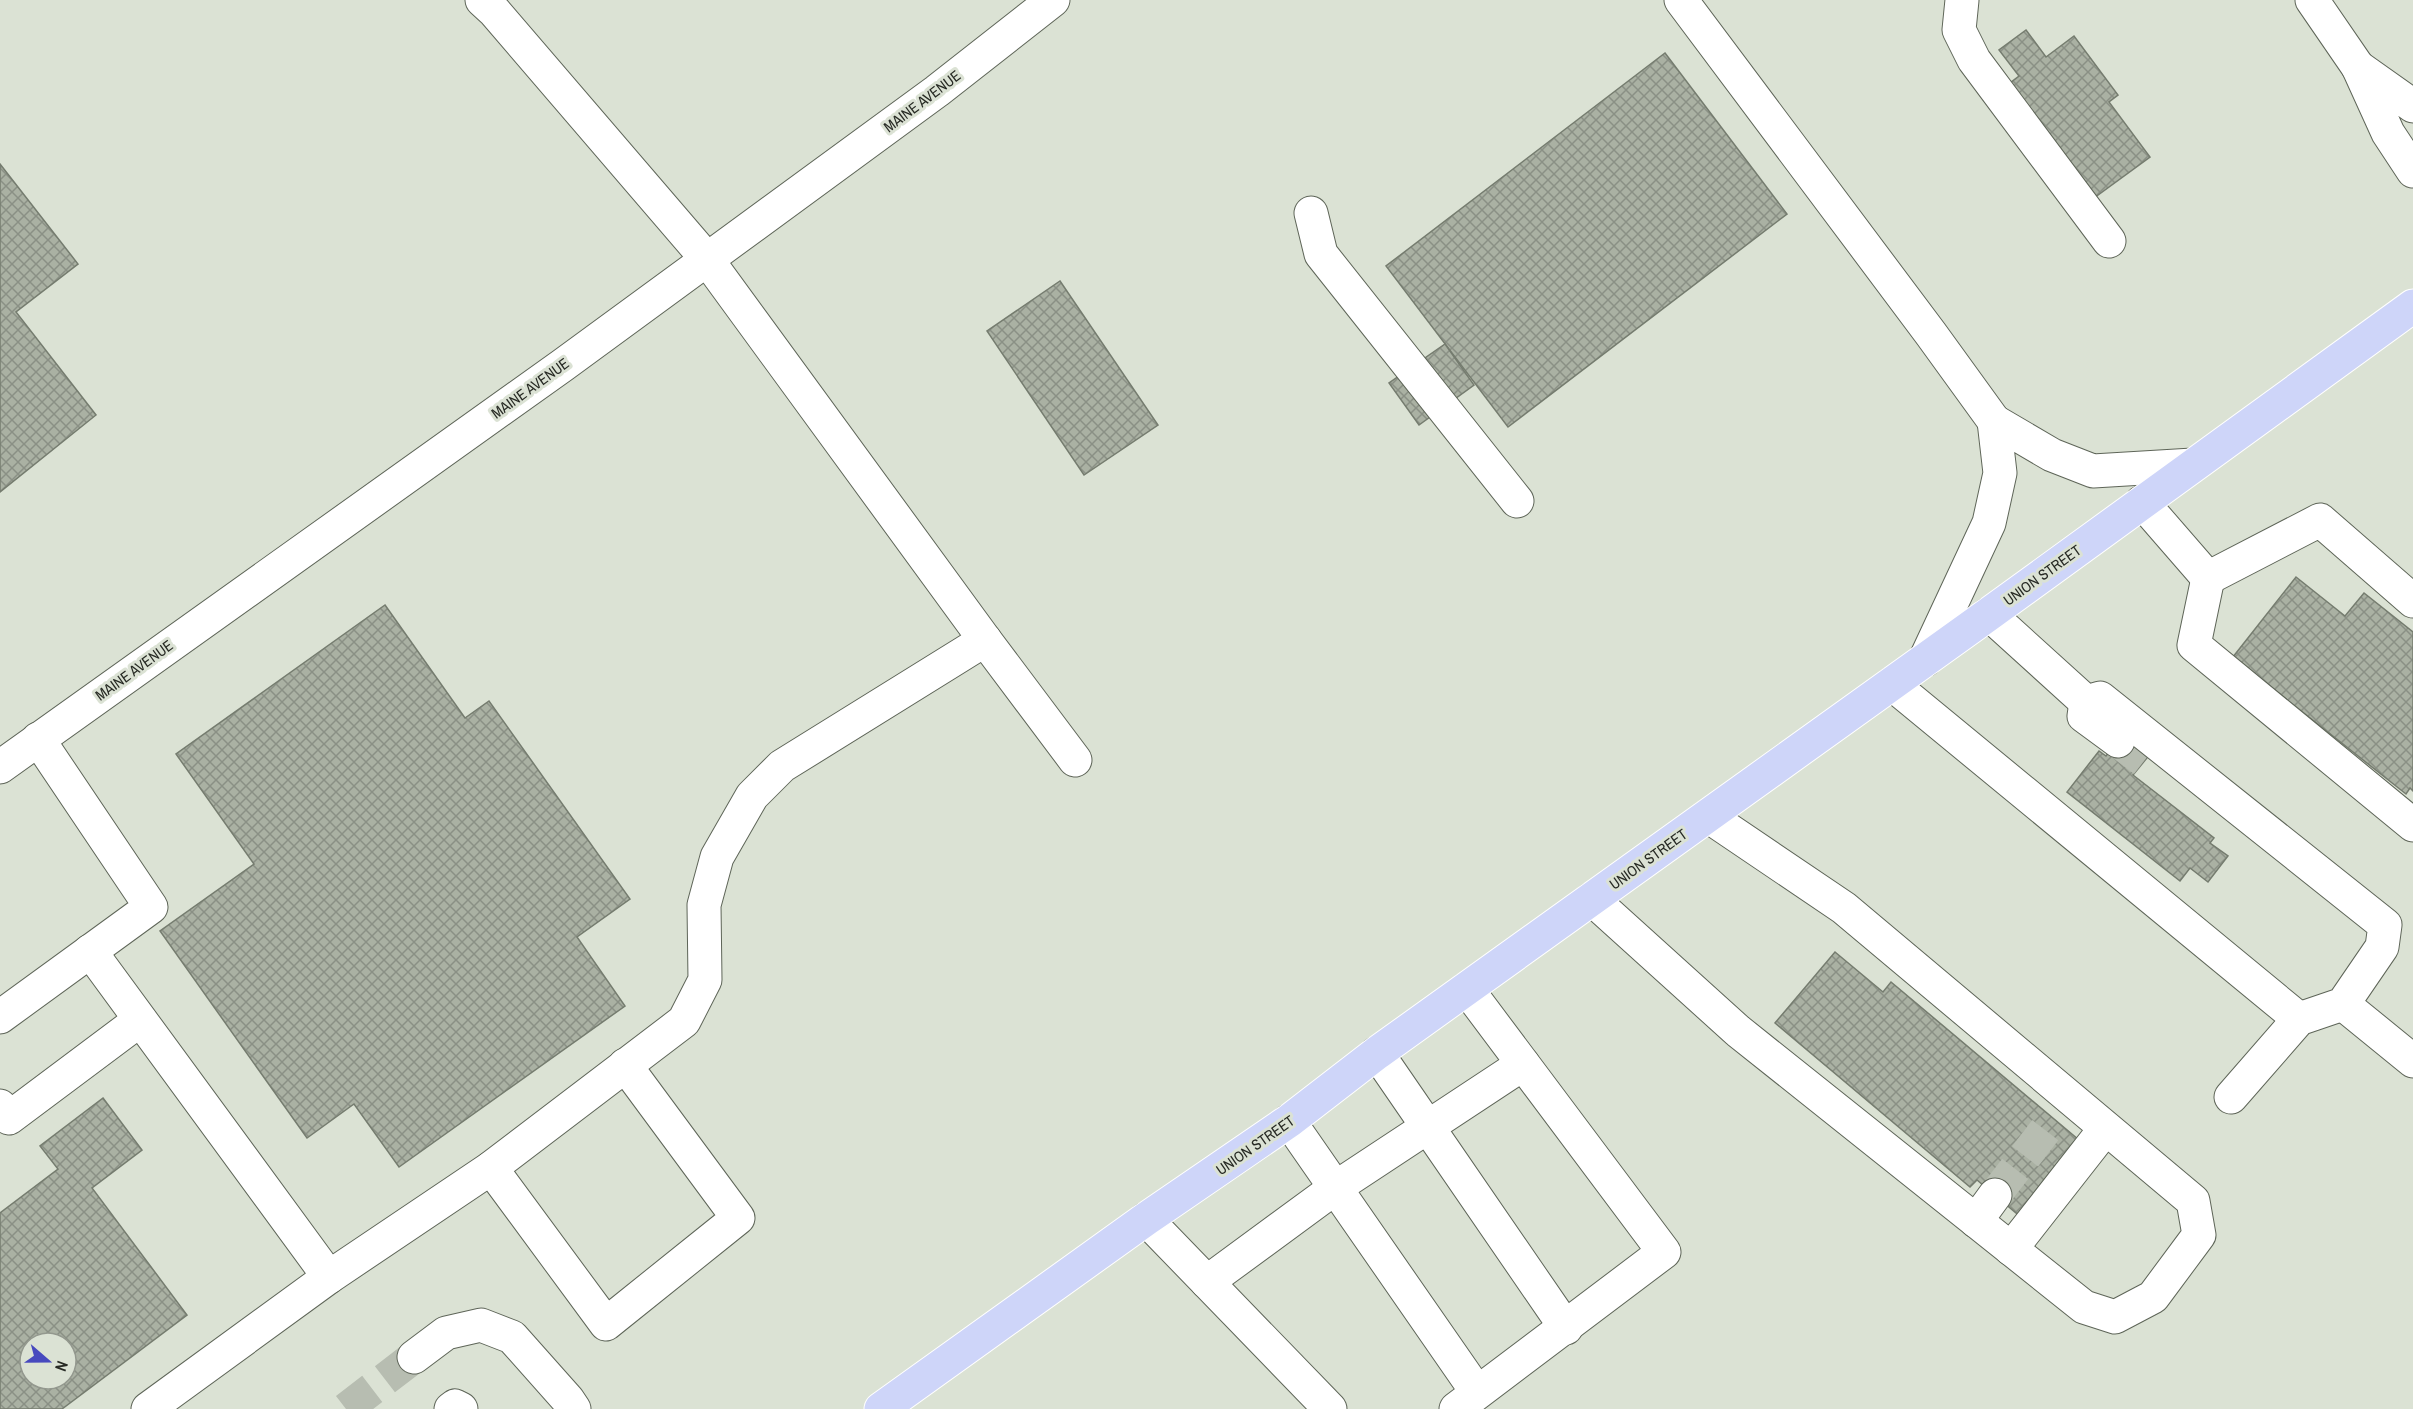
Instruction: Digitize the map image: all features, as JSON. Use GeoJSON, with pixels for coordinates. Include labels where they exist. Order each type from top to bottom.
{"type":"FeatureCollection","features":[{"type":"Feature","properties":{"kind":"main road","name":"UNION STREET"},"geometry":{"type":"LineString","coordinates":[[881,1409],[1146,1219],[1289,1121],[1377,1053],[1892,684],[2413,306]]}},
{"type":"Feature","properties":{"kind":"street"},"geometry":{"type":"LineString","coordinates":[[482,0],[494,11],[706,258],[985,640],[1075,759]]}},
{"type":"Feature","properties":{"kind":"street","name":"MAINE AVENUE"},"geometry":{"type":"LineString","coordinates":[[0,767],[563,365],[706,258],[937,92],[1053,0]]}},
{"type":"Feature","properties":{"kind":"street"},"geometry":{"type":"LineString","coordinates":[[1681,0],[1994,421],[2052,455],[2093,471],[2193,465]]}},
{"type":"Feature","properties":{"kind":"street"},"geometry":{"type":"LineString","coordinates":[[1962,0],[1959,30],[1974,60],[2109,241]]}},
{"type":"Feature","properties":{"kind":"street"},"geometry":{"type":"LineString","coordinates":[[2312,0],[2358,67],[2388,133],[2413,171]]}},
{"type":"Feature","properties":{"kind":"street"},"geometry":{"type":"LineString","coordinates":[[2358,67],[2413,106]]}},
{"type":"Feature","properties":{"kind":"street"},"geometry":{"type":"LineString","coordinates":[[1311,213],[1321,254],[1517,501]]}},
{"type":"Feature","properties":{"kind":"street"},"geometry":{"type":"LineString","coordinates":[[1925,660],[1989,523],[2000,473],[1994,421]]}},
{"type":"Feature","properties":{"kind":"street"},"geometry":{"type":"LineString","coordinates":[[2142,502],[2208,578]]}},
{"type":"Feature","properties":{"kind":"street"},"geometry":{"type":"LineString","coordinates":[[2208,578],[2320,520],[2413,601]]}},
{"type":"Feature","properties":{"kind":"street"},"geometry":{"type":"LineString","coordinates":[[2208,578],[2194,645],[2413,825]]}},
{"type":"Feature","properties":{"kind":"street"},"geometry":{"type":"LineString","coordinates":[[1989,614],[2086,702]]}},
{"type":"Feature","properties":{"kind":"street"},"geometry":{"type":"LineString","coordinates":[[148,1409],[329,1277],[491,1168],[684,1021],[705,980],[704,905],[717,857],[752,796],[782,766],[985,640]]}},
{"type":"Feature","properties":{"kind":"street"},"geometry":{"type":"LineString","coordinates":[[1892,684],[2299,1019]]}},
{"type":"Feature","properties":{"kind":"street"},"geometry":{"type":"LineString","coordinates":[[2086,702],[2100,698],[2385,925],[2382,947],[2343,1004],[2299,1019],[2231,1096]]}},
{"type":"Feature","properties":{"kind":"street"},"geometry":{"type":"LineString","coordinates":[[2086,702],[2084,716],[2118,741]]}},
{"type":"Feature","properties":{"kind":"street"},"geometry":{"type":"LineString","coordinates":[[0,1017],[151,907],[38,739]]}},
{"type":"Feature","properties":{"kind":"street"},"geometry":{"type":"LineString","coordinates":[[2144,761],[2382,947]]}},
{"type":"Feature","properties":{"kind":"street"},"geometry":{"type":"LineString","coordinates":[[1592,899],[1738,1031],[1986,1208],[2011,1249],[2084,1307],[2115,1317],[2153,1297],[2199,1235],[2193,1201],[2105,1129],[2063,1109],[1845,908],[1708,816]]}},
{"type":"Feature","properties":{"kind":"street"},"geometry":{"type":"LineString","coordinates":[[90,951],[329,1277]]}},
{"type":"Feature","properties":{"kind":"street"},"geometry":{"type":"LineString","coordinates":[[1289,1121],[1335,1188],[1467,1400],[1566,1328],[1664,1252],[1467,989]]}},
{"type":"Feature","properties":{"kind":"street"},"geometry":{"type":"LineString","coordinates":[[2343,1004],[2413,1061]]}},
{"type":"Feature","properties":{"kind":"street"},"geometry":{"type":"LineString","coordinates":[[0,1106],[9,1118],[140,1020]]}},
{"type":"Feature","properties":{"kind":"street"},"geometry":{"type":"LineString","coordinates":[[1377,1053],[1566,1328]]}},
{"type":"Feature","properties":{"kind":"street"},"geometry":{"type":"LineString","coordinates":[[1207,1282],[1335,1188],[1523,1064]]}},
{"type":"Feature","properties":{"kind":"street"},"geometry":{"type":"LineString","coordinates":[[491,1168],[606,1324],[738,1218],[626,1065]]}},
{"type":"Feature","properties":{"kind":"street"},"geometry":{"type":"LineString","coordinates":[[2011,1249],[2105,1129]]}},
{"type":"Feature","properties":{"kind":"street"},"geometry":{"type":"LineString","coordinates":[[1146,1219],[1330,1409]]}},
{"type":"Feature","properties":{"kind":"street"},"geometry":{"type":"LineString","coordinates":[[414,1357],[446,1333],[481,1325],[512,1337],[574,1409]]}},
{"type":"Feature","properties":{"kind":"street"},"geometry":{"type":"LineString","coordinates":[[451,1409],[455,1406],[461,1409]]}},
{"type":"Feature","properties":{"kind":"building"},"geometry":{"type":"Polygon","coordinates":[[[2026,30],[2046,57],[2074,36],[2118,95],[2109,102],[2150,157],[2094,198],[2010,83],[2019,76],[1999,50],[2026,30]]]}},
{"type":"Feature","properties":{"kind":"building"},"geometry":{"type":"Polygon","coordinates":[[[1665,53],[1787,214],[1508,427],[1386,266],[1665,53]]]}},
{"type":"Feature","properties":{"kind":"building"},"geometry":{"type":"Polygon","coordinates":[[[0,164],[78,264],[16,312],[96,415],[0,492],[0,164]]]}},
{"type":"Feature","properties":{"kind":"building"},"geometry":{"type":"Polygon","coordinates":[[[1060,281],[1158,425],[1084,475],[987,331],[1060,281]]]}},
{"type":"Feature","properties":{"kind":"building"},"geometry":{"type":"Polygon","coordinates":[[[1445,344],[1474,385],[1419,425],[1389,383],[1445,344]]]}},
{"type":"Feature","properties":{"kind":"building"},"geometry":{"type":"Polygon","coordinates":[[[2296,577],[2345,616],[2364,593],[2413,632],[2413,791],[2410,788],[2406,794],[2233,657],[2296,577]]]}},
{"type":"Feature","properties":{"kind":"building"},"geometry":{"type":"Polygon","coordinates":[[[385,605],[465,718],[489,701],[630,899],[577,937],[625,1006],[399,1167],[354,1104],[307,1138],[160,931],[254,864],[176,754],[385,605]]]}},
{"type":"Feature","properties":{"kind":"building"},"geometry":{"type":"Polygon","coordinates":[[[2124,733],[2151,753],[2133,775],[2214,838],[2210,843],[2228,856],[2208,882],[2190,868],[2180,881],[2067,792],[2099,751],[2106,756],[2124,733]]]}},
{"type":"Feature","properties":{"kind":"building"},"geometry":{"type":"Polygon","coordinates":[[[1835,952],[1883,992],[1891,982],[2085,1145],[2023,1219],[1977,1180],[1970,1187],[1775,1023],[1835,952]]]}},
{"type":"Feature","properties":{"kind":"building"},"geometry":{"type":"Polygon","coordinates":[[[103,1098],[142,1150],[92,1188],[187,1315],[62,1409],[0,1409],[0,1213],[58,1169],[40,1146],[103,1098]]]}},
{"type":"Feature","properties":{"kind":"tunnel"},"geometry":{"type":"LineString","coordinates":[[2118,741],[2144,761]]}},
{"type":"Feature","properties":{"kind":"tunnel"},"geometry":{"type":"LineString","coordinates":[[1995,1195],[2054,1119]]}},
{"type":"Feature","properties":{"kind":"tunnel"},"geometry":{"type":"LineString","coordinates":[[346,1409],[414,1357]]}}]}
